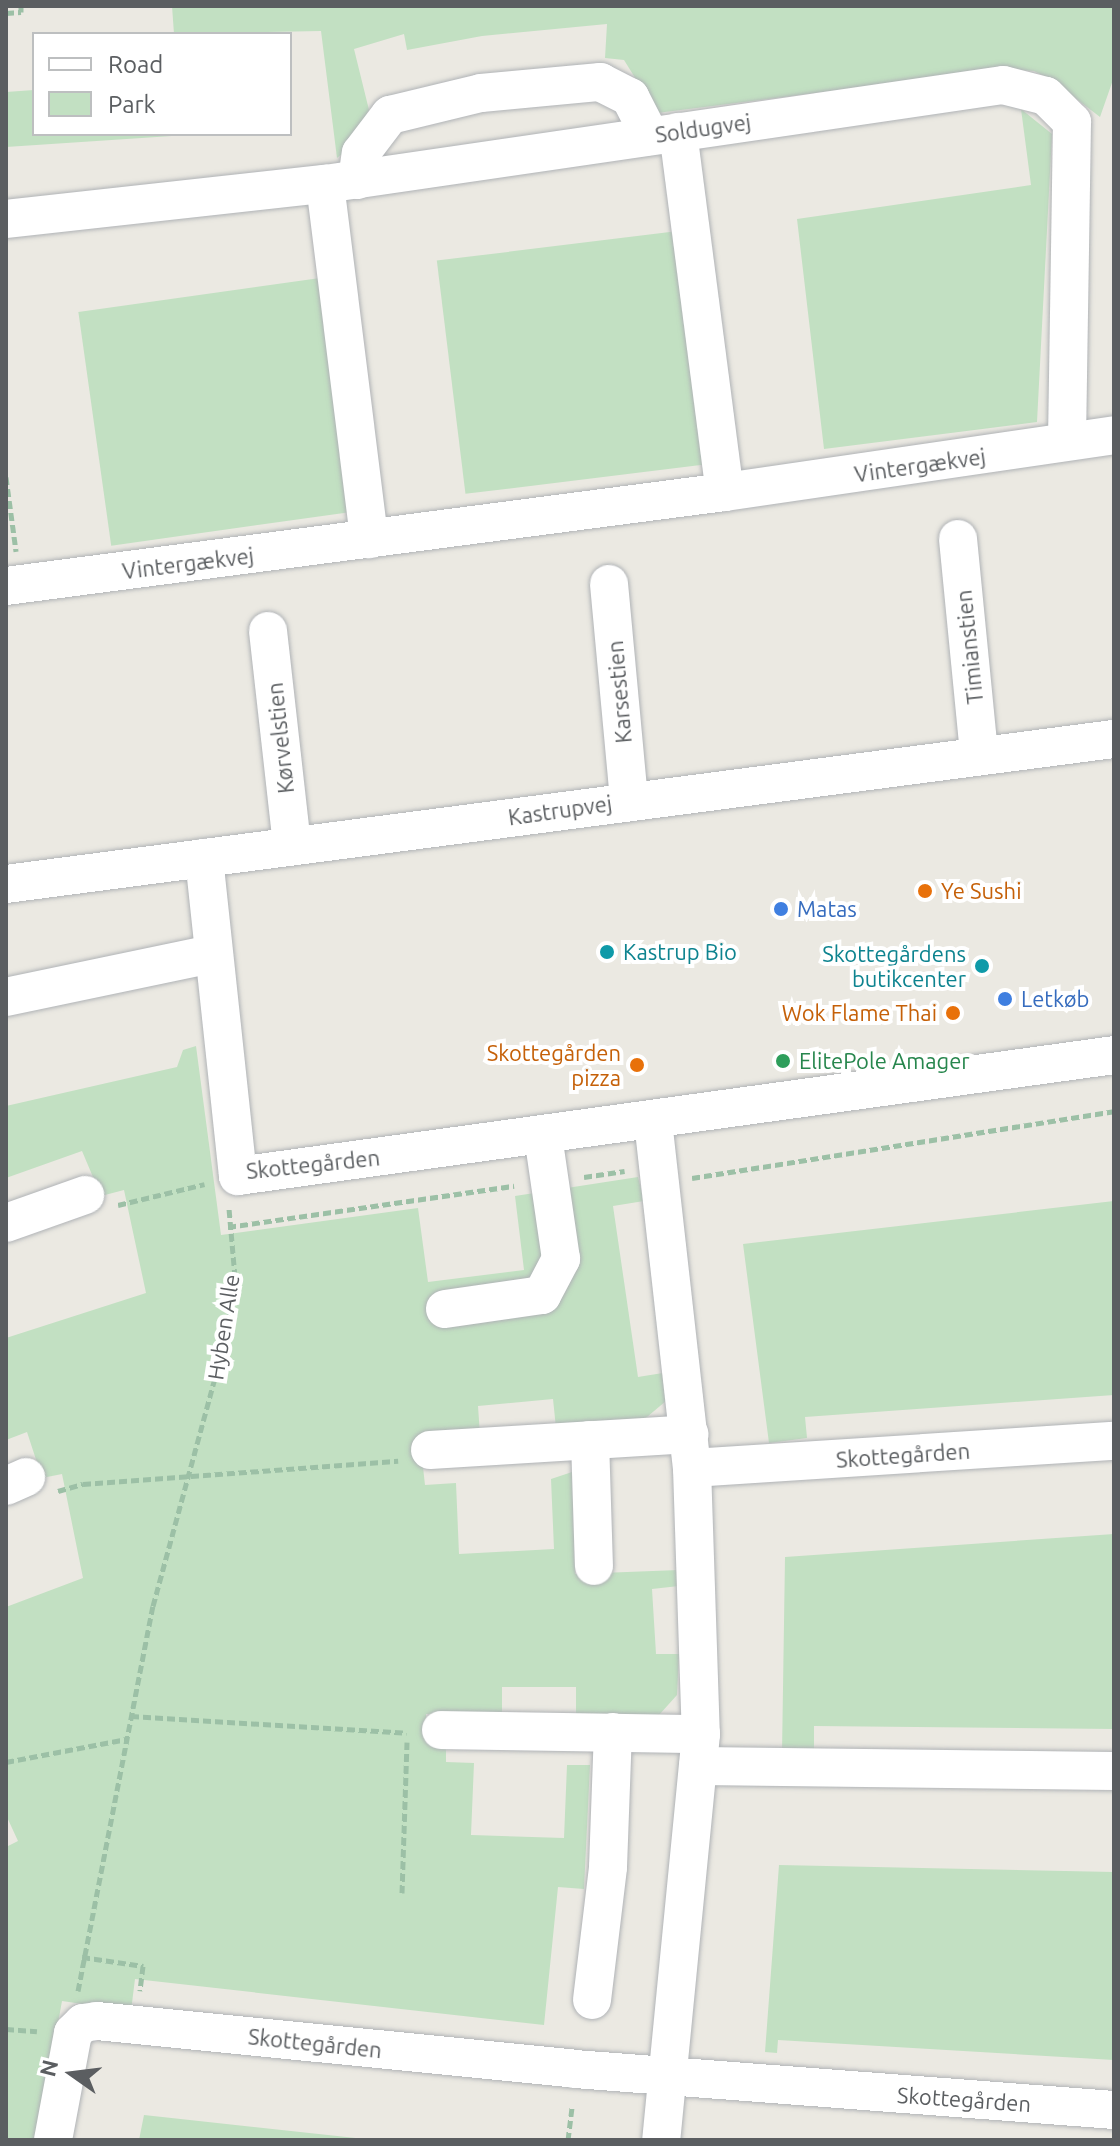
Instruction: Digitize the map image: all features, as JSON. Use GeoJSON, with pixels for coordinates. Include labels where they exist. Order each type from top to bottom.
{"type":"FeatureCollection","features":[{"type":"Feature","properties":{"kind":"street"},"geometry":{"type":"LineString","coordinates":[[369,539],[341,182],[390,115],[481,93],[600,82],[630,97],[664,134],[725,492]]}},
{"type":"Feature","properties":{"kind":"street","name":"Soldugvej"},"geometry":{"type":"LineString","coordinates":[[6,219],[341,182],[1003,85],[1046,96],[1072,122],[1067,441]]}},
{"type":"Feature","properties":{"kind":"street","name":"Vintergækvej"},"geometry":{"type":"LineString","coordinates":[[13,585],[725,492],[1114,435]]}},
{"type":"Feature","properties":{"kind":"street","name":"Timianstien"},"geometry":{"type":"LineString","coordinates":[[958,539],[979,755]]}},
{"type":"Feature","properties":{"kind":"street","name":"Karsestien"},"geometry":{"type":"LineString","coordinates":[[609,584],[629,800]]}},
{"type":"Feature","properties":{"kind":"street","name":"Kørvelstien"},"geometry":{"type":"LineString","coordinates":[[268,631],[292,845]]}},
{"type":"Feature","properties":{"kind":"street","name":"Kastrupvej"},"geometry":{"type":"LineString","coordinates":[[6,884],[629,800],[1114,739]]}},
{"type":"Feature","properties":{"kind":"street","name":"Skottegården"},"geometry":{"type":"LineString","coordinates":[[204,858],[238,1176],[1114,1055]]}},
{"type":"Feature","properties":{"kind":"street"},"geometry":{"type":"LineString","coordinates":[[6,997],[212,954]]}},
{"type":"Feature","properties":{"kind":"street"},"geometry":{"type":"LineString","coordinates":[[653,1121],[691,1451],[700,1750],[670,2077],[661,2140]]}},
{"type":"Feature","properties":{"kind":"street"},"geometry":{"type":"LineString","coordinates":[[445,1309],[542,1295],[561,1259],[543,1136]]}},
{"type":"Feature","properties":{"kind":"street"},"geometry":{"type":"LineString","coordinates":[[6,1223],[85,1195]]}},
{"type":"Feature","properties":{"kind":"street"},"geometry":{"type":"LineString","coordinates":[[590,1440],[594,1566]]}},
{"type":"Feature","properties":{"kind":"street","name":"Skottegården"},"geometry":{"type":"LineString","coordinates":[[430,1450],[590,1440],[691,1451],[1114,1441]]}},
{"type":"Feature","properties":{"kind":"street"},"geometry":{"type":"LineString","coordinates":[[424,1731],[613,1732],[700,1750],[1114,1771]]}},
{"type":"Feature","properties":{"kind":"street"},"geometry":{"type":"LineString","coordinates":[[592,2000],[608,1867],[613,1732]]}},
{"type":"Feature","properties":{"kind":"street"},"geometry":{"type":"LineString","coordinates":[[53,2140],[73,2033],[83,2023]]}},
{"type":"Feature","properties":{"kind":"street","name":"Skottegården"},"geometry":{"type":"LineString","coordinates":[[83,2023],[136,2025],[670,2077],[1114,2110]]}},
{"type":"Feature","properties":{"kind":"path"},"geometry":{"type":"LineString","coordinates":[[6,13],[21,12],[21,6]]}},
{"type":"Feature","properties":{"kind":"path"},"geometry":{"type":"LineString","coordinates":[[6,477],[13,585]]}},
{"type":"Feature","properties":{"kind":"path"},"geometry":{"type":"LineString","coordinates":[[228,1227],[549,1181],[659,1174],[1114,1111]]}},
{"type":"Feature","properties":{"kind":"path"},"geometry":{"type":"LineString","coordinates":[[85,1195],[115,1206],[238,1176]]}},
{"type":"Feature","properties":{"kind":"path","name":"Hyben Alle"},"geometry":{"type":"LineString","coordinates":[[83,2023],[77,1982],[153,1606],[191,1479],[235,1277],[228,1227],[238,1176]]}},
{"type":"Feature","properties":{"kind":"path"},"geometry":{"type":"LineString","coordinates":[[16,1482],[49,1493],[83,1484],[191,1479],[421,1459],[430,1450]]}},
{"type":"Feature","properties":{"kind":"path"},"geometry":{"type":"LineString","coordinates":[[131,1716],[424,1731],[402,1893]]}},
{"type":"Feature","properties":{"kind":"path"},"geometry":{"type":"LineString","coordinates":[[6,1762],[127,1739]]}},
{"type":"Feature","properties":{"kind":"path"},"geometry":{"type":"LineString","coordinates":[[82,1957],[143,1966],[136,2025]]}},
{"type":"Feature","properties":{"kind":"green space"},"geometry":{"type":"Polygon","coordinates":[[[172,6],[1114,6],[1114,77],[1100,117],[1052,80],[1034,71],[1003,69],[657,113],[624,60],[605,58],[607,24],[482,36],[407,50],[404,34],[354,49],[369,110],[347,150],[337,158],[321,31],[174,32],[172,6]]]}},
{"type":"Feature","properties":{"kind":"green space"},"geometry":{"type":"Polygon","coordinates":[[[32,90],[32,136],[172,136],[6,147],[6,92],[32,90]]]}},
{"type":"Feature","properties":{"kind":"green space"},"geometry":{"type":"Polygon","coordinates":[[[1021,109],[1052,134],[1037,422],[824,449],[797,219],[1031,185],[1021,109]]]}},
{"type":"Feature","properties":{"kind":"green space"},"geometry":{"type":"Polygon","coordinates":[[[678,231],[707,464],[465,494],[437,261],[678,231]]]}},
{"type":"Feature","properties":{"kind":"green space"},"geometry":{"type":"Polygon","coordinates":[[[320,278],[353,512],[111,546],[78,312],[320,278]]]}},
{"type":"Feature","properties":{"kind":"green space"},"geometry":{"type":"Polygon","coordinates":[[[196,1046],[221,1235],[418,1208],[428,1282],[524,1270],[515,1196],[638,1177],[644,1201],[613,1206],[638,1377],[669,1372],[666,1401],[641,1422],[556,1428],[553,1399],[478,1406],[480,1435],[420,1440],[425,1485],[456,1483],[459,1554],[554,1549],[551,1479],[572,1472],[575,1574],[679,1570],[679,1586],[652,1589],[656,1654],[679,1654],[677,1695],[659,1715],[576,1715],[576,1687],[502,1687],[502,1715],[426,1714],[426,1743],[446,1744],[446,1762],[474,1763],[471,1835],[564,1838],[567,1765],[590,1765],[584,1889],[558,1887],[544,2025],[135,1979],[131,2011],[62,2001],[37,2140],[6,2140],[6,1847],[18,1841],[6,1815],[6,1607],[83,1578],[62,1474],[42,1478],[27,1432],[6,1440],[6,1338],[146,1293],[124,1190],[101,1196],[82,1151],[6,1178],[6,1106],[177,1067],[183,1050],[196,1046]]]}},
{"type":"Feature","properties":{"kind":"green space"},"geometry":{"type":"Polygon","coordinates":[[[1114,1201],[1114,1395],[805,1417],[807,1438],[769,1443],[743,1244],[1114,1201]]]}},
{"type":"Feature","properties":{"kind":"green space"},"geometry":{"type":"Polygon","coordinates":[[[1114,1534],[1114,1729],[814,1726],[814,1753],[782,1753],[785,1557],[1114,1534]]]}},
{"type":"Feature","properties":{"kind":"green space"},"geometry":{"type":"Polygon","coordinates":[[[779,1865],[1114,1872],[1114,2060],[778,2040],[777,2053],[765,2052],[779,1865]]]}},
{"type":"Feature","properties":{"kind":"green space"},"geometry":{"type":"Polygon","coordinates":[[[144,2115],[374,2140],[139,2140],[144,2115]]]}},
{"type":"Feature","properties":{"kind":"place","name":"Ye Sushi"},"geometry":{"type":"Point","coordinates":[925,891]}},
{"type":"Feature","properties":{"kind":"place","name":"Matas"},"geometry":{"type":"Point","coordinates":[781,909]}},
{"type":"Feature","properties":{"kind":"place","name":"Kastrup Bio"},"geometry":{"type":"Point","coordinates":[607,952]}},
{"type":"Feature","properties":{"kind":"place","name":"Skottegårdens butikcenter"},"geometry":{"type":"Point","coordinates":[982,966]}},
{"type":"Feature","properties":{"kind":"place","name":"Letkøb"},"geometry":{"type":"Point","coordinates":[1005,999]}},
{"type":"Feature","properties":{"kind":"place","name":"Wok Flame Thai"},"geometry":{"type":"Point","coordinates":[953,1013]}},
{"type":"Feature","properties":{"kind":"place","name":"ElitePole Amager"},"geometry":{"type":"Point","coordinates":[783,1061]}},
{"type":"Feature","properties":{"kind":"place","name":"Skottegården pizza"},"geometry":{"type":"Point","coordinates":[637,1065]}}]}
